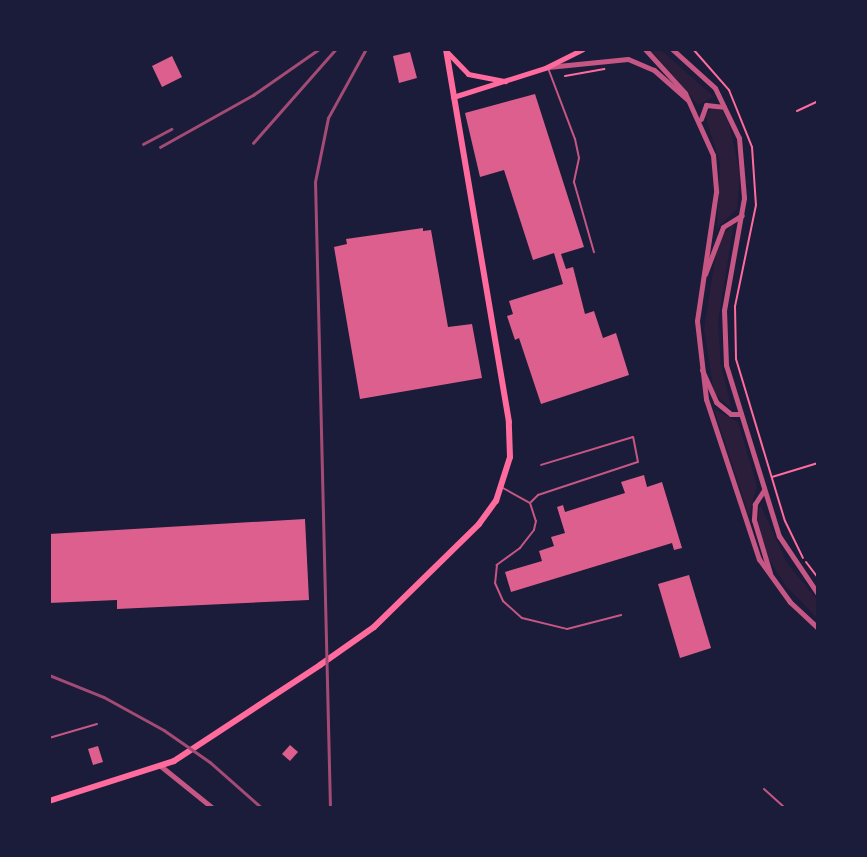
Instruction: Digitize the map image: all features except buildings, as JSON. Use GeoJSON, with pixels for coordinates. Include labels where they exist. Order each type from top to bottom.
{"type":"FeatureCollection","features":[{"type":"Feature","properties":{"kind":"main road"},"geometry":{"type":"LineString","coordinates":[[453,97],[547,68],[583,49]]}},
{"type":"Feature","properties":{"kind":"main road"},"geometry":{"type":"LineString","coordinates":[[447,51],[468,74],[505,81]]}},
{"type":"Feature","properties":{"kind":"main road"},"geometry":{"type":"LineString","coordinates":[[49,801],[161,766],[374,626],[479,524],[502,488],[510,457],[509,422],[447,51]]}},
{"type":"Feature","properties":{"kind":"street"},"geometry":{"type":"LineString","coordinates":[[645,49],[688,100],[701,120],[711,148],[716,181],[697,321],[699,364],[705,399],[745,526],[771,578],[818,628]]}},
{"type":"Feature","properties":{"kind":"street"},"geometry":{"type":"LineString","coordinates":[[672,49],[708,80],[727,108],[744,162],[742,215],[723,328],[726,365],[786,552],[818,594]]}},
{"type":"Feature","properties":{"kind":"street"},"geometry":{"type":"LineString","coordinates":[[547,68],[628,59],[654,71],[688,100]]}},
{"type":"Feature","properties":{"kind":"street"},"geometry":{"type":"LineString","coordinates":[[701,120],[709,104],[727,108]]}},
{"type":"Feature","properties":{"kind":"street"},"geometry":{"type":"LineString","coordinates":[[704,276],[723,228],[742,215]]}},
{"type":"Feature","properties":{"kind":"street"},"geometry":{"type":"LineString","coordinates":[[699,364],[716,402],[732,414],[740,414]]}},
{"type":"Feature","properties":{"kind":"street"},"geometry":{"type":"LineString","coordinates":[[764,490],[755,504],[754,520],[771,578]]}},
{"type":"Feature","properties":{"kind":"street"},"geometry":{"type":"LineString","coordinates":[[161,766],[213,808]]}},
{"type":"Feature","properties":{"kind":"lane"},"geometry":{"type":"LineString","coordinates":[[547,68],[575,139],[579,158],[574,182],[594,252]]}},
{"type":"Feature","properties":{"kind":"lane"},"geometry":{"type":"LineString","coordinates":[[530,503],[538,495],[638,462],[633,437],[541,465]]}},
{"type":"Feature","properties":{"kind":"lane"},"geometry":{"type":"LineString","coordinates":[[502,488],[530,503]]}},
{"type":"Feature","properties":{"kind":"lane"},"geometry":{"type":"LineString","coordinates":[[530,503],[534,530],[520,548],[497,565],[495,583],[503,601],[522,618],[567,629],[621,615]]}},
{"type":"Feature","properties":{"kind":"lane"},"geometry":{"type":"LineString","coordinates":[[49,738],[97,724]]}},
{"type":"Feature","properties":{"kind":"lane"},"geometry":{"type":"LineString","coordinates":[[764,789],[785,808]]}},
{"type":"Feature","properties":{"kind":"path"},"geometry":{"type":"LineString","coordinates":[[693,49],[729,90],[752,147],[757,205],[734,332],[737,367],[793,541],[818,578]]}},
{"type":"Feature","properties":{"kind":"path"},"geometry":{"type":"LineString","coordinates":[[797,111],[818,101]]}},
{"type":"Feature","properties":{"kind":"path"},"geometry":{"type":"LineString","coordinates":[[772,477],[818,463]]}},
{"type":"Feature","properties":{"kind":"shaded area"},"geometry":{"type":"Polygon","coordinates":[[[650,49],[660,49],[714,97],[698,105],[650,49]]]}},
{"type":"Feature","properties":{"kind":"shaded area"},"geometry":{"type":"Polygon","coordinates":[[[713,107],[722,110],[729,124],[740,173],[737,209],[717,228],[720,163],[705,115],[713,107]]]}},
{"type":"Feature","properties":{"kind":"shaded area"},"geometry":{"type":"Polygon","coordinates":[[[734,223],[718,322],[721,366],[732,409],[714,393],[704,329],[718,241],[734,223]]]}},
{"type":"Feature","properties":{"kind":"shaded area"},"geometry":{"type":"Polygon","coordinates":[[[714,409],[738,422],[757,486],[749,516],[714,409]]]}},
{"type":"Feature","properties":{"kind":"shaded area"},"geometry":{"type":"Polygon","coordinates":[[[760,504],[787,563],[818,601],[818,619],[786,586],[768,558],[757,522],[760,504]]]}},
{"type":"Feature","properties":{"kind":"railway"},"geometry":{"type":"LineString","coordinates":[[160,147],[253,95],[319,49]]}},
{"type":"Feature","properties":{"kind":"railway"},"geometry":{"type":"LineString","coordinates":[[253,143],[336,49]]}},
{"type":"Feature","properties":{"kind":"railway"},"geometry":{"type":"LineString","coordinates":[[330,808],[315,182],[328,118],[366,49]]}},
{"type":"Feature","properties":{"kind":"railway"},"geometry":{"type":"LineString","coordinates":[[143,144],[171,129]]}},
{"type":"Feature","properties":{"kind":"railway"},"geometry":{"type":"LineString","coordinates":[[49,675],[104,697],[164,730],[210,762],[262,808]]}}]}
